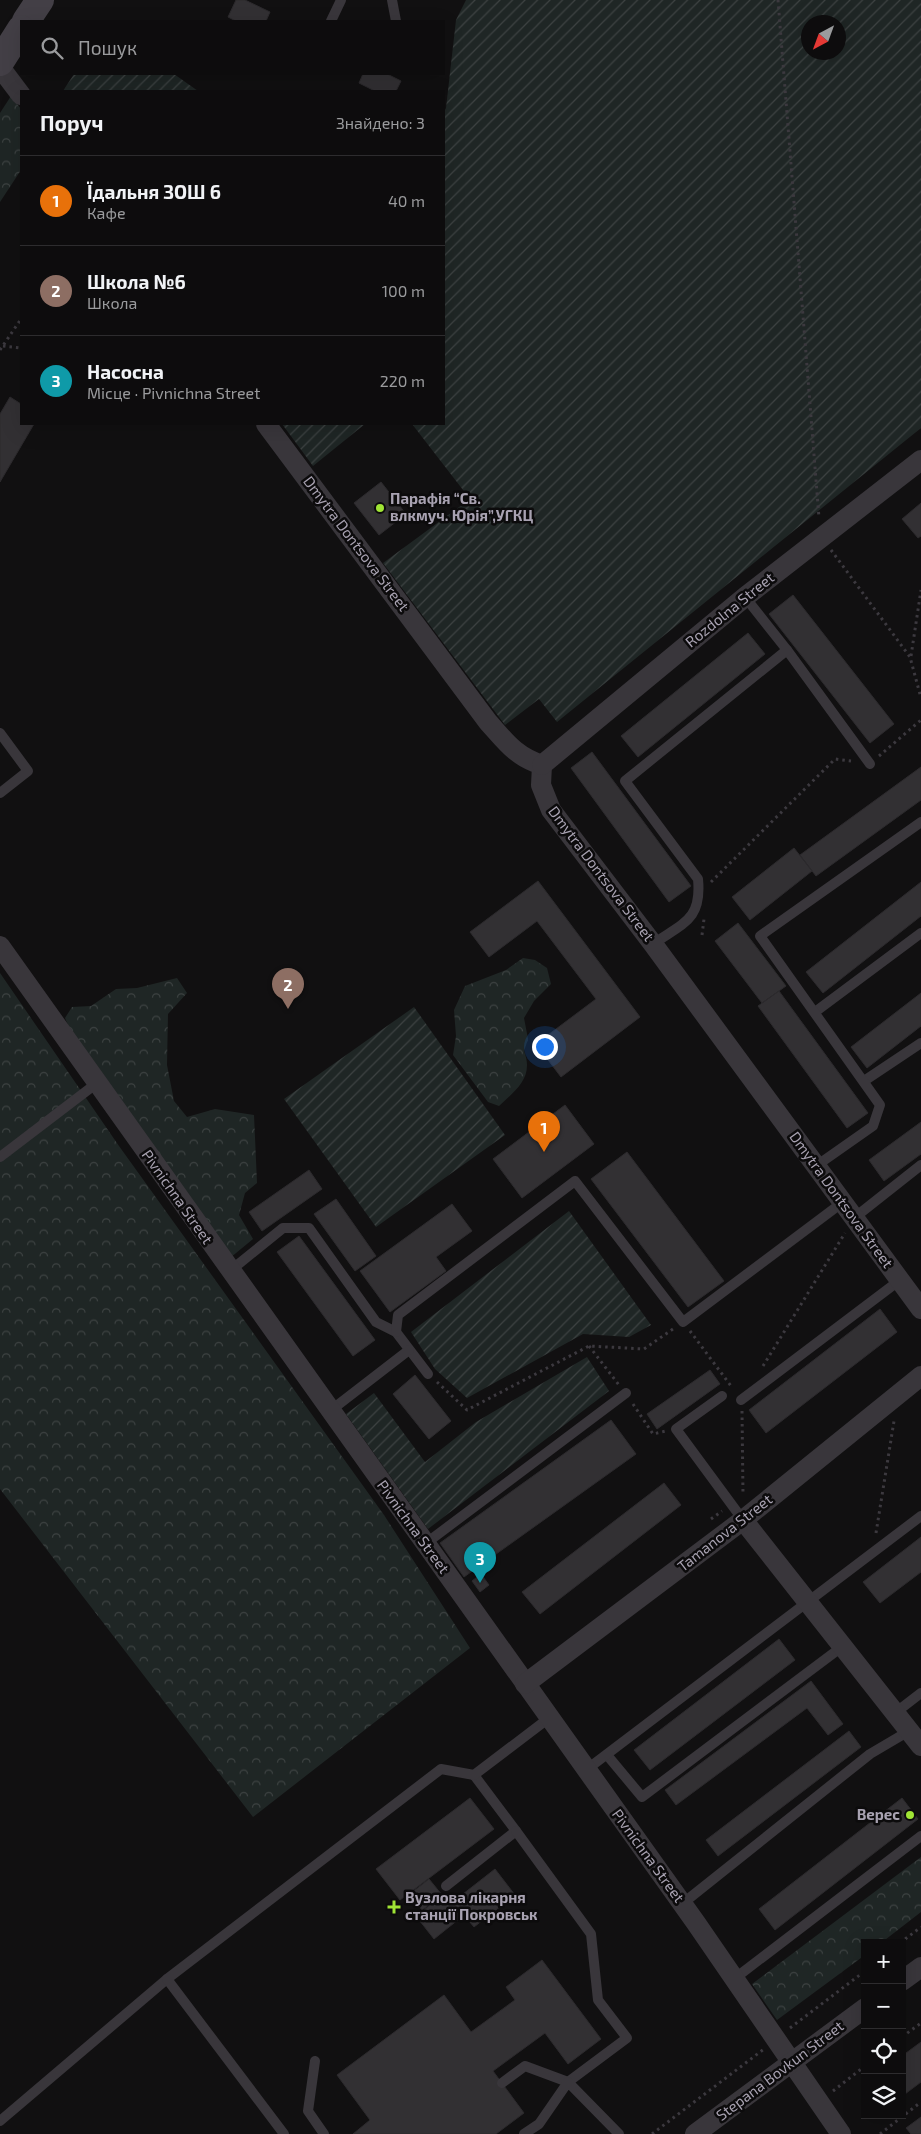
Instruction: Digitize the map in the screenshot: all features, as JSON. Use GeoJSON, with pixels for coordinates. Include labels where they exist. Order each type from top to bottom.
{"type":"FeatureCollection","features":[{"type":"Feature","properties":{"kind":"main road"},"geometry":{"type":"LineString","coordinates":[[27,20],[40,0]]}},
{"type":"Feature","properties":{"kind":"main road"},"geometry":{"type":"LineString","coordinates":[[0,62],[20,31]]}},
{"type":"Feature","properties":{"kind":"street"},"geometry":{"type":"LineString","coordinates":[[0,67],[20,94]]}},
{"type":"Feature","properties":{"kind":"street","name":"Dmytra Dontsova Street"},"geometry":{"type":"LineString","coordinates":[[267,425],[488,722],[510,747],[524,759],[542,764],[541,786],[551,810],[653,944],[921,1309]]}},
{"type":"Feature","properties":{"kind":"street","name":"Rozdolna Street"},"geometry":{"type":"LineString","coordinates":[[542,764],[821,536],[921,460]]}},
{"type":"Feature","properties":{"kind":"street","name":"Pivnichna Street"},"geometry":{"type":"LineString","coordinates":[[0,946],[682,1904],[841,2134]]}},
{"type":"Feature","properties":{"kind":"street","name":"Tamanova Street"},"geometry":{"type":"LineString","coordinates":[[525,1684],[744,1520],[921,1376]]}},
{"type":"Feature","properties":{"kind":"street"},"geometry":{"type":"LineString","coordinates":[[744,1520],[915,1739]]}},
{"type":"Feature","properties":{"kind":"street"},"geometry":{"type":"LineString","coordinates":[[906,1978],[921,1967]]}},
{"type":"Feature","properties":{"kind":"street","name":"Stepana Bovkun Street"},"geometry":{"type":"LineString","coordinates":[[695,2134],[861,2011]]}},
{"type":"Feature","properties":{"kind":"lane"},"geometry":{"type":"LineString","coordinates":[[331,20],[341,0]]}},
{"type":"Feature","properties":{"kind":"lane"},"geometry":{"type":"LineString","coordinates":[[392,0],[396,20]]}},
{"type":"Feature","properties":{"kind":"lane"},"geometry":{"type":"LineString","coordinates":[[745,597],[788,650],[870,764]]}},
{"type":"Feature","properties":{"kind":"lane"},"geometry":{"type":"LineString","coordinates":[[653,944],[692,917],[700,897],[698,879],[625,781],[788,650]]}},
{"type":"Feature","properties":{"kind":"lane"},"geometry":{"type":"LineString","coordinates":[[0,732],[28,771],[0,793]]}},
{"type":"Feature","properties":{"kind":"lane"},"geometry":{"type":"LineString","coordinates":[[816,1166],[873,1126],[880,1105],[760,936],[921,822]]}},
{"type":"Feature","properties":{"kind":"lane"},"geometry":{"type":"LineString","coordinates":[[814,1012],[921,933]]}},
{"type":"Feature","properties":{"kind":"lane"},"geometry":{"type":"LineString","coordinates":[[864,1081],[921,1044]]}},
{"type":"Feature","properties":{"kind":"lane"},"geometry":{"type":"LineString","coordinates":[[0,1156],[97,1083]]}},
{"type":"Feature","properties":{"kind":"lane"},"geometry":{"type":"LineString","coordinates":[[396,1332],[398,1315],[575,1181],[683,1322],[848,1210],[921,1165]]}},
{"type":"Feature","properties":{"kind":"lane"},"geometry":{"type":"LineString","coordinates":[[230,1271],[284,1228],[309,1228],[376,1322],[396,1332],[428,1374]]}},
{"type":"Feature","properties":{"kind":"lane"},"geometry":{"type":"LineString","coordinates":[[741,1400],[900,1280]]}},
{"type":"Feature","properties":{"kind":"lane"},"geometry":{"type":"LineString","coordinates":[[330,1411],[409,1350]]}},
{"type":"Feature","properties":{"kind":"lane"},"geometry":{"type":"LineString","coordinates":[[425,1544],[626,1393]]}},
{"type":"Feature","properties":{"kind":"lane"},"geometry":{"type":"LineString","coordinates":[[722,1396],[676,1429],[730,1504],[744,1520]]}},
{"type":"Feature","properties":{"kind":"lane"},"geometry":{"type":"LineString","coordinates":[[586,1770],[921,1516]]}},
{"type":"Feature","properties":{"kind":"lane"},"geometry":{"type":"LineString","coordinates":[[607,1755],[642,1797],[843,1646]]}},
{"type":"Feature","properties":{"kind":"lane"},"geometry":{"type":"LineString","coordinates":[[895,1713],[921,1693]]}},
{"type":"Feature","properties":{"kind":"lane"},"geometry":{"type":"LineString","coordinates":[[474,1775],[549,1718]]}},
{"type":"Feature","properties":{"kind":"lane"},"geometry":{"type":"LineString","coordinates":[[682,1904],[870,1754],[915,1739]]}},
{"type":"Feature","properties":{"kind":"lane"},"geometry":{"type":"LineString","coordinates":[[0,2120],[166,1979],[440,1769],[474,1775],[591,1934],[598,2000],[628,2038],[568,2082],[538,2124],[524,2134]]}},
{"type":"Feature","properties":{"kind":"lane"},"geometry":{"type":"LineString","coordinates":[[446,1886],[516,1831]]}},
{"type":"Feature","properties":{"kind":"lane"},"geometry":{"type":"LineString","coordinates":[[734,1979],[921,1836]]}},
{"type":"Feature","properties":{"kind":"lane"},"geometry":{"type":"LineString","coordinates":[[166,1979],[284,2134]]}},
{"type":"Feature","properties":{"kind":"lane"},"geometry":{"type":"LineString","coordinates":[[315,2061],[308,2111],[324,2134]]}},
{"type":"Feature","properties":{"kind":"lane"},"geometry":{"type":"LineString","coordinates":[[502,2082],[525,2066],[568,2082],[619,2134]]}},
{"type":"Feature","properties":{"kind":"path"},"geometry":{"type":"LineString","coordinates":[[778,0],[821,536],[910,656],[921,698]]}},
{"type":"Feature","properties":{"kind":"path"},"geometry":{"type":"LineString","coordinates":[[0,350],[20,320]]}},
{"type":"Feature","properties":{"kind":"path"},"geometry":{"type":"LineString","coordinates":[[3,346],[20,348]]}},
{"type":"Feature","properties":{"kind":"path"},"geometry":{"type":"LineString","coordinates":[[910,656],[921,590]]}},
{"type":"Feature","properties":{"kind":"path"},"geometry":{"type":"LineString","coordinates":[[708,884],[835,759],[870,764],[921,720]]}},
{"type":"Feature","properties":{"kind":"path"},"geometry":{"type":"LineString","coordinates":[[702,935],[705,910]]}},
{"type":"Feature","properties":{"kind":"path"},"geometry":{"type":"LineString","coordinates":[[428,1374],[467,1410],[589,1346],[644,1349],[683,1322],[741,1400]]}},
{"type":"Feature","properties":{"kind":"path"},"geometry":{"type":"LineString","coordinates":[[874,1551],[899,1394]]}},
{"type":"Feature","properties":{"kind":"path"},"geometry":{"type":"LineString","coordinates":[[707,1522],[751,1489]]}},
{"type":"Feature","properties":{"kind":"path"},"geometry":{"type":"LineString","coordinates":[[905,1939],[921,1927]]}},
{"type":"Feature","properties":{"kind":"path"},"geometry":{"type":"LineString","coordinates":[[652,2134],[861,1973]]}},
{"type":"Feature","properties":{"kind":"path"},"geometry":{"type":"LineString","coordinates":[[906,2034],[921,2023]]}},
{"type":"Feature","properties":{"kind":"path"},"geometry":{"type":"LineString","coordinates":[[819,2102],[861,2069]]}},
{"type":"Feature","properties":{"kind":"path"},"geometry":{"type":"LineString","coordinates":[[880,2134],[921,2102]]}},
{"type":"Feature","properties":{"kind":"green space"},"geometry":{"type":"Polygon","coordinates":[[[466,0],[921,0],[921,428],[557,722],[539,699],[505,725],[383,563],[470,499],[413,425],[445,425],[445,110],[456,20],[466,0]]]}},
{"type":"Feature","properties":{"kind":"green space"},"geometry":{"type":"Polygon","coordinates":[[[73,75],[175,75],[197,90],[64,90],[73,75]]]}},
{"type":"Feature","properties":{"kind":"green space"},"geometry":{"type":"Polygon","coordinates":[[[11,96],[20,108],[20,172],[0,202],[0,113],[11,96]]]}},
{"type":"Feature","properties":{"kind":"green space"},"geometry":{"type":"Polygon","coordinates":[[[283,425],[364,425],[313,466],[283,425]]]}},
{"type":"Feature","properties":{"kind":"green space"},"geometry":{"type":"Polygon","coordinates":[[[523,958],[535,960],[547,968],[551,984],[534,1001],[524,1018],[528,1039],[524,1051],[527,1060],[525,1075],[517,1088],[499,1106],[488,1102],[453,1055],[456,1036],[454,1010],[465,986],[506,970],[523,958]]]}},
{"type":"Feature","properties":{"kind":"green space"},"geometry":{"type":"Polygon","coordinates":[[[0,973],[119,1146],[384,1515],[470,1648],[253,1817],[0,1489],[0,973]]]}},
{"type":"Feature","properties":{"kind":"green space"},"geometry":{"type":"Polygon","coordinates":[[[177,978],[187,993],[168,1014],[167,1065],[174,1101],[187,1117],[215,1109],[254,1115],[257,1183],[245,1193],[239,1215],[253,1239],[230,1258],[72,1034],[65,1018],[72,1007],[91,1006],[116,989],[137,988],[177,978]]]}},
{"type":"Feature","properties":{"kind":"green space"},"geometry":{"type":"Polygon","coordinates":[[[414,1007],[505,1135],[376,1227],[284,1099],[414,1007]]]}},
{"type":"Feature","properties":{"kind":"green space"},"geometry":{"type":"Polygon","coordinates":[[[569,1211],[651,1325],[629,1337],[583,1334],[467,1398],[435,1369],[411,1332],[569,1211]]]}},
{"type":"Feature","properties":{"kind":"green space"},"geometry":{"type":"Polygon","coordinates":[[[587,1357],[609,1391],[428,1529],[346,1414],[374,1393],[425,1462],[476,1422],[587,1357]]]}},
{"type":"Feature","properties":{"kind":"green space"},"geometry":{"type":"Polygon","coordinates":[[[921,1857],[921,1912],[886,1939],[861,1939],[861,1958],[777,2020],[752,1984],[921,1857]]]}},
{"type":"Feature","properties":{"kind":"building"},"geometry":{"type":"Polygon","coordinates":[[[236,0],[245,0],[270,12],[266,20],[234,20],[228,17],[236,0]]]}},
{"type":"Feature","properties":{"kind":"building"},"geometry":{"type":"Polygon","coordinates":[[[363,75],[389,75],[401,81],[396,90],[373,90],[359,83],[363,75]]]}},
{"type":"Feature","properties":{"kind":"building"},"geometry":{"type":"Polygon","coordinates":[[[10,397],[20,403],[20,425],[33,425],[0,482],[0,414],[10,397]]]}},
{"type":"Feature","properties":{"kind":"building","name":"Парафія “Св. влкмуч. Юрія”,УГКЦ"},"geometry":{"type":"Polygon","coordinates":[[[381,482],[406,514],[379,535],[354,503],[381,482]]]}},
{"type":"Feature","properties":{"kind":"building"},"geometry":{"type":"Polygon","coordinates":[[[921,503],[921,536],[918,538],[902,519],[921,503]]]}},
{"type":"Feature","properties":{"kind":"building"},"geometry":{"type":"Polygon","coordinates":[[[793,595],[894,724],[870,743],[769,614],[793,595]]]}},
{"type":"Feature","properties":{"kind":"building"},"geometry":{"type":"Polygon","coordinates":[[[748,633],[765,654],[638,757],[621,736],[748,633]]]}},
{"type":"Feature","properties":{"kind":"building"},"geometry":{"type":"Polygon","coordinates":[[[592,752],[691,886],[669,902],[571,768],[592,752]]]}},
{"type":"Feature","properties":{"kind":"building"},"geometry":{"type":"Polygon","coordinates":[[[921,767],[921,800],[816,876],[800,855],[921,767]]]}},
{"type":"Feature","properties":{"kind":"building"},"geometry":{"type":"Polygon","coordinates":[[[794,848],[812,871],[750,920],[732,897],[794,848]]]}},
{"type":"Feature","properties":{"kind":"building"},"geometry":{"type":"Polygon","coordinates":[[[538,881],[640,1017],[561,1077],[536,1044],[596,999],[537,921],[489,957],[470,932],[538,881]]]}},
{"type":"Feature","properties":{"kind":"building"},"geometry":{"type":"Polygon","coordinates":[[[921,882],[921,916],[823,993],[806,972],[921,882]]]}},
{"type":"Feature","properties":{"kind":"building"},"geometry":{"type":"Polygon","coordinates":[[[738,923],[786,986],[762,1003],[715,941],[738,923]]]}},
{"type":"Feature","properties":{"kind":"building"},"geometry":{"type":"Polygon","coordinates":[[[779,991],[868,1113],[847,1128],[758,1006],[779,991]]]}},
{"type":"Feature","properties":{"kind":"building"},"geometry":{"type":"Polygon","coordinates":[[[921,993],[921,1026],[867,1068],[851,1047],[921,993]]]}},
{"type":"Feature","properties":{"kind":"building"},"geometry":{"type":"Polygon","coordinates":[[[565,1105],[594,1144],[522,1198],[493,1159],[565,1105]]]}},
{"type":"Feature","properties":{"kind":"building"},"geometry":{"type":"Polygon","coordinates":[[[921,1122],[921,1154],[884,1181],[869,1160],[921,1122]]]}},
{"type":"Feature","properties":{"kind":"building"},"geometry":{"type":"Polygon","coordinates":[[[627,1152],[724,1281],[688,1307],[591,1179],[627,1152]]]}},
{"type":"Feature","properties":{"kind":"building"},"geometry":{"type":"Polygon","coordinates":[[[309,1170],[322,1189],[262,1231],[249,1212],[309,1170]]]}},
{"type":"Feature","properties":{"kind":"building"},"geometry":{"type":"Polygon","coordinates":[[[336,1199],[376,1256],[355,1271],[314,1214],[336,1199]]]}},
{"type":"Feature","properties":{"kind":"building"},"geometry":{"type":"Polygon","coordinates":[[[452,1204],[472,1231],[436,1257],[446,1271],[390,1312],[360,1271],[452,1204]]]}},
{"type":"Feature","properties":{"kind":"building"},"geometry":{"type":"Polygon","coordinates":[[[299,1236],[375,1340],[353,1356],[277,1252],[299,1236]]]}},
{"type":"Feature","properties":{"kind":"building"},"geometry":{"type":"Polygon","coordinates":[[[880,1309],[897,1332],[766,1433],[749,1410],[880,1309]]]}},
{"type":"Feature","properties":{"kind":"building"},"geometry":{"type":"Polygon","coordinates":[[[710,1370],[720,1384],[657,1429],[647,1414],[710,1370]]]}},
{"type":"Feature","properties":{"kind":"building"},"geometry":{"type":"Polygon","coordinates":[[[415,1375],[451,1421],[429,1439],[393,1394],[415,1375]]]}},
{"type":"Feature","properties":{"kind":"building"},"geometry":{"type":"Polygon","coordinates":[[[611,1420],[636,1454],[464,1577],[440,1543],[611,1420]]]}},
{"type":"Feature","properties":{"kind":"building"},"geometry":{"type":"Polygon","coordinates":[[[664,1483],[681,1505],[540,1614],[522,1592],[664,1483]]]}},
{"type":"Feature","properties":{"kind":"building"},"geometry":{"type":"Polygon","coordinates":[[[921,1537],[921,1572],[880,1603],[863,1582],[921,1537]]]}},
{"type":"Feature","properties":{"kind":"building"},"geometry":{"type":"Polygon","coordinates":[[[481,1574],[489,1585],[480,1592],[472,1581],[481,1574]]]}},
{"type":"Feature","properties":{"kind":"building"},"geometry":{"type":"Polygon","coordinates":[[[779,1639],[795,1660],[650,1770],[634,1750],[779,1639]]]}},
{"type":"Feature","properties":{"kind":"building"},"geometry":{"type":"Polygon","coordinates":[[[811,1681],[843,1724],[828,1735],[807,1708],[676,1805],[665,1790],[811,1681]]]}},
{"type":"Feature","properties":{"kind":"building"},"geometry":{"type":"Polygon","coordinates":[[[849,1731],[861,1747],[718,1856],[706,1840],[849,1731]]]}},
{"type":"Feature","properties":{"kind":"building"},"geometry":{"type":"Polygon","coordinates":[[[470,1798],[494,1829],[400,1900],[376,1869],[470,1798]]]}},
{"type":"Feature","properties":{"kind":"building"},"geometry":{"type":"Polygon","coordinates":[[[902,1798],[918,1819],[775,1930],[759,1909],[902,1798]]]}},
{"type":"Feature","properties":{"kind":"building"},"geometry":{"type":"Polygon","coordinates":[[[495,1869],[515,1895],[474,1927],[464,1915],[434,1939],[416,1916],[442,1896],[449,1905],[495,1869]]]}},
{"type":"Feature","properties":{"kind":"building"},"geometry":{"type":"Polygon","coordinates":[[[429,1879],[442,1895],[422,1910],[410,1894],[429,1879]]]}},
{"type":"Feature","properties":{"kind":"building"},"geometry":{"type":"Polygon","coordinates":[[[542,1960],[601,2039],[568,2064],[545,2033],[493,2071],[524,2113],[496,2134],[353,2134],[370,2120],[337,2075],[444,1995],[471,2032],[515,2000],[506,1987],[542,1960]]]}},
{"type":"Feature","properties":{"kind":"building"},"geometry":{"type":"Polygon","coordinates":[[[921,2042],[921,2082],[906,2093],[906,2074],[906,2053],[921,2042]]]}},
{"type":"Feature","properties":{"kind":"building"},"geometry":{"type":"Polygon","coordinates":[[[921,2117],[921,2134],[911,2134],[906,2128],[921,2117]]]}},
{"type":"Feature","properties":{"kind":"place","name":"Парафія “Св. влкмуч. Юрія”,УГКЦ"},"geometry":{"type":"Point","coordinates":[380,508]}},
{"type":"Feature","properties":{"kind":"place","name":"Школа №6"},"geometry":{"type":"Point","coordinates":[288,1009]}},
{"type":"Feature","properties":{"kind":"place","name":"Їдальня ЗОШ 6"},"geometry":{"type":"Point","coordinates":[544,1152]}},
{"type":"Feature","properties":{"kind":"place","name":"Насосна"},"geometry":{"type":"Point","coordinates":[480,1583]}},
{"type":"Feature","properties":{"kind":"place","name":"Верес"},"geometry":{"type":"Point","coordinates":[910,1815]}},
{"type":"Feature","properties":{"kind":"place","name":"Вузлова лікарня станції Покровськ"},"geometry":{"type":"Point","coordinates":[394,1907]}}]}
